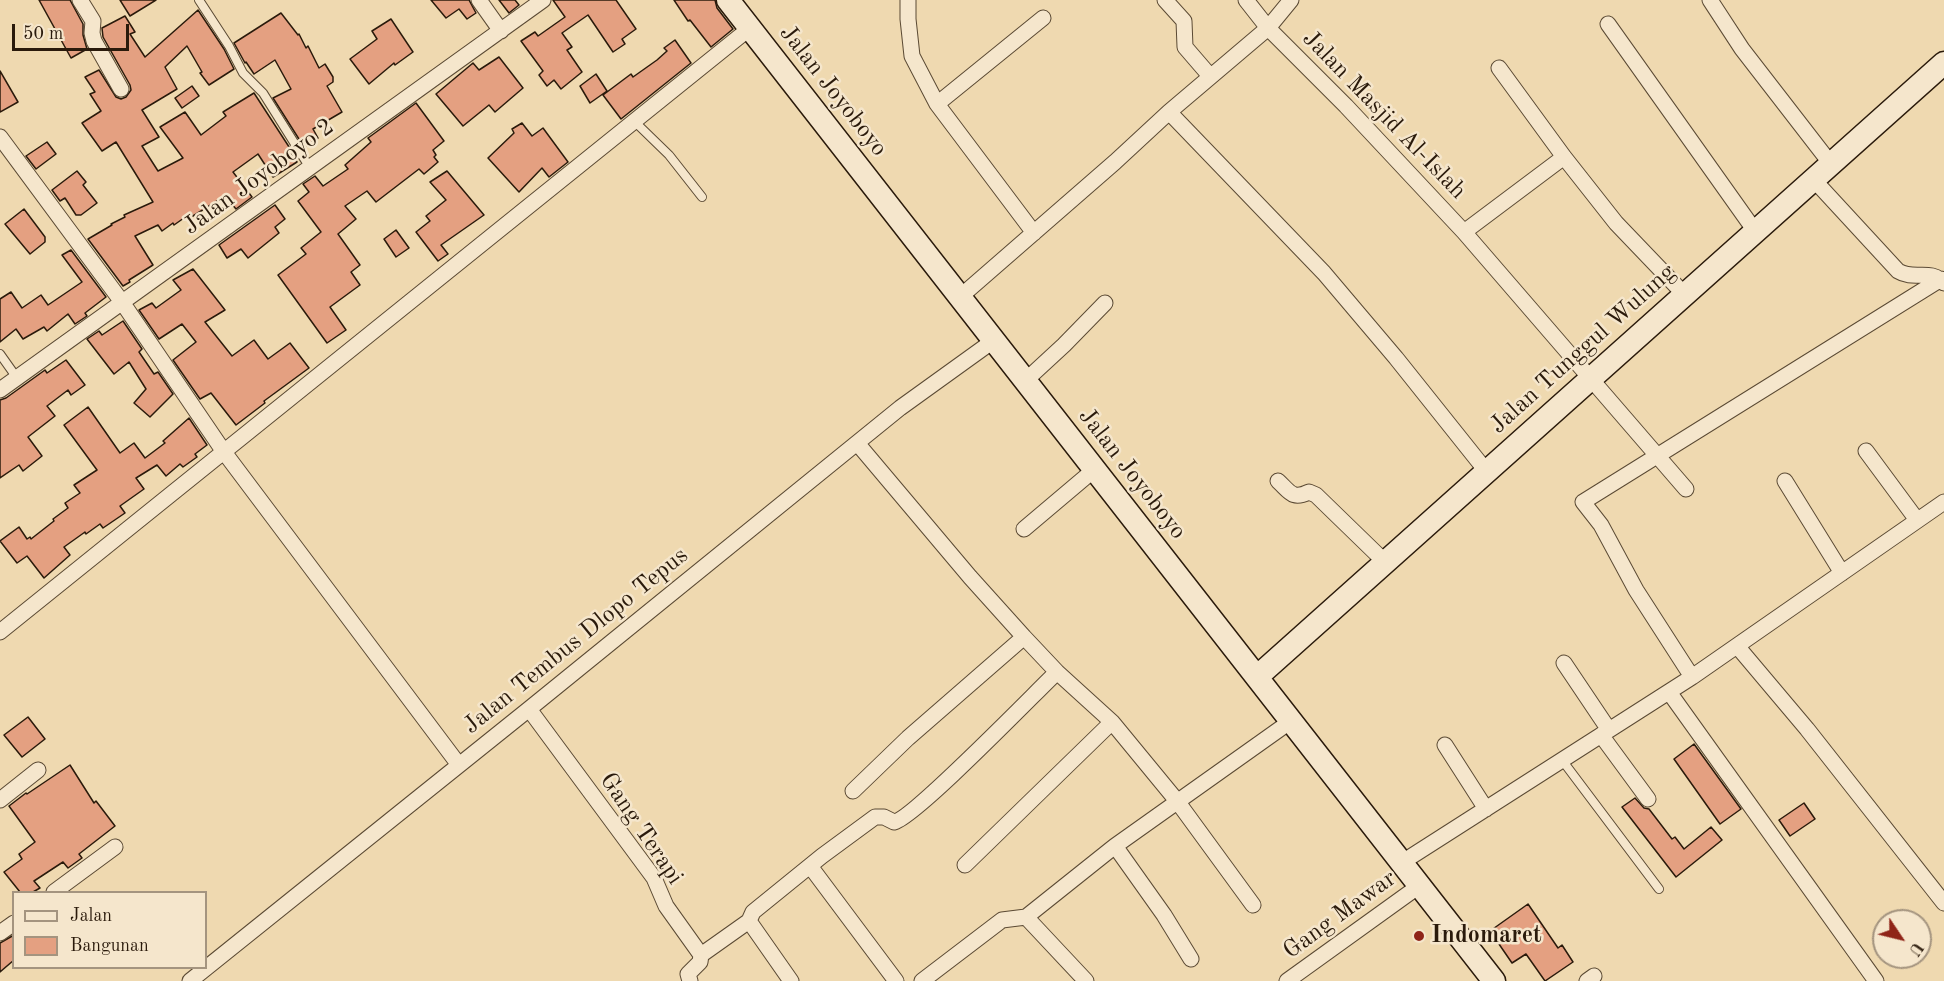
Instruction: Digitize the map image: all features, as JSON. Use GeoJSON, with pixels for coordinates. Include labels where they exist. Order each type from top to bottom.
{"type":"FeatureCollection","features":[{"type":"Feature","properties":{"kind":"main road","name":"Jalan Joyoboyo"},"geometry":{"type":"LineString","coordinates":[[728,0],[1494,981]]}},
{"type":"Feature","properties":{"kind":"main road","name":"Jalan Tunggul Wulung"},"geometry":{"type":"LineString","coordinates":[[1258,676],[1944,63]]}},
{"type":"Feature","properties":{"kind":"street"},"geometry":{"type":"LineString","coordinates":[[80,0],[93,21],[94,41],[121,89]]}},
{"type":"Feature","properties":{"kind":"street"},"geometry":{"type":"LineString","coordinates":[[479,0],[501,31]]}},
{"type":"Feature","properties":{"kind":"street","name":"Jalan Joyoboyo 2"},"geometry":{"type":"LineString","coordinates":[[0,390],[543,0]]}},
{"type":"Feature","properties":{"kind":"street"},"geometry":{"type":"LineString","coordinates":[[908,0],[912,56],[937,104],[1034,233]]}},
{"type":"Feature","properties":{"kind":"street"},"geometry":{"type":"LineString","coordinates":[[1165,0],[1184,21],[1185,47],[1210,76]]}},
{"type":"Feature","properties":{"kind":"street"},"geometry":{"type":"LineString","coordinates":[[1246,0],[1268,28],[1291,0]]}},
{"type":"Feature","properties":{"kind":"street"},"geometry":{"type":"LineString","coordinates":[[1710,0],[1742,49],[1832,164]]}},
{"type":"Feature","properties":{"kind":"street"},"geometry":{"type":"LineString","coordinates":[[937,104],[1043,18]]}},
{"type":"Feature","properties":{"kind":"street"},"geometry":{"type":"LineString","coordinates":[[1608,24],[1755,231]]}},
{"type":"Feature","properties":{"kind":"street"},"geometry":{"type":"LineString","coordinates":[[0,632],[750,28]]}},
{"type":"Feature","properties":{"kind":"street","name":"Jalan Masjid Al-Islah"},"geometry":{"type":"LineString","coordinates":[[960,297],[1210,76],[1268,28],[1346,106],[1464,232],[1686,489]]}},
{"type":"Feature","properties":{"kind":"street"},"geometry":{"type":"LineString","coordinates":[[1498,68],[1616,222],[1684,294]]}},
{"type":"Feature","properties":{"kind":"street"},"geometry":{"type":"LineString","coordinates":[[1169,112],[1324,273],[1396,358],[1486,472]]}},
{"type":"Feature","properties":{"kind":"street"},"geometry":{"type":"LineString","coordinates":[[0,137],[122,302],[224,452],[459,765]]}},
{"type":"Feature","properties":{"kind":"street"},"geometry":{"type":"LineString","coordinates":[[1464,232],[1564,157]]}},
{"type":"Feature","properties":{"kind":"street"},"geometry":{"type":"LineString","coordinates":[[1692,677],[1636,590],[1601,525],[1582,501],[1942,281],[1932,274],[1904,275],[1898,271],[1814,180]]}},
{"type":"Feature","properties":{"kind":"street"},"geometry":{"type":"LineString","coordinates":[[1025,381],[1105,303]]}},
{"type":"Feature","properties":{"kind":"street","name":"Jalan Tembus Dlopo Tepus"},"geometry":{"type":"LineString","coordinates":[[207,967],[857,442],[993,341]]}},
{"type":"Feature","properties":{"kind":"street"},"geometry":{"type":"LineString","coordinates":[[857,442],[970,577],[1024,637],[1057,672],[1112,722],[1177,801],[1253,905]]}},
{"type":"Feature","properties":{"kind":"street"},"geometry":{"type":"LineString","coordinates":[[1866,451],[1917,520]]}},
{"type":"Feature","properties":{"kind":"street"},"geometry":{"type":"LineString","coordinates":[[1024,529],[1095,469]]}},
{"type":"Feature","properties":{"kind":"street"},"geometry":{"type":"LineString","coordinates":[[1278,481],[1295,496],[1299,497],[1309,492],[1316,495],[1385,562]]}},
{"type":"Feature","properties":{"kind":"street"},"geometry":{"type":"LineString","coordinates":[[1785,481],[1842,573]]}},
{"type":"Feature","properties":{"kind":"street"},"geometry":{"type":"LineString","coordinates":[[1401,863],[1692,677],[1944,502]]}},
{"type":"Feature","properties":{"kind":"street"},"geometry":{"type":"LineString","coordinates":[[853,790],[908,738],[1024,637]]}},
{"type":"Feature","properties":{"kind":"street"},"geometry":{"type":"LineString","coordinates":[[1737,646],[1944,903]]}},
{"type":"Feature","properties":{"kind":"street"},"geometry":{"type":"LineString","coordinates":[[1564,663],[1605,733],[1648,799]]}},
{"type":"Feature","properties":{"kind":"street"},"geometry":{"type":"LineString","coordinates":[[689,978],[700,962],[701,955],[748,921],[753,912],[810,866],[875,817],[884,817],[894,822],[929,796],[1057,672]]}},
{"type":"Feature","properties":{"kind":"street"},"geometry":{"type":"LineString","coordinates":[[1669,692],[1876,981]]}},
{"type":"Feature","properties":{"kind":"street","name":"Gang Terapi"},"geometry":{"type":"LineString","coordinates":[[529,709],[654,878],[666,906],[701,955]]}},
{"type":"Feature","properties":{"kind":"street"},"geometry":{"type":"LineString","coordinates":[[922,981],[1002,920],[1026,918],[1115,846],[1292,721]]}},
{"type":"Feature","properties":{"kind":"street"},"geometry":{"type":"LineString","coordinates":[[965,866],[1112,722]]}},
{"type":"Feature","properties":{"kind":"street"},"geometry":{"type":"LineString","coordinates":[[1445,745],[1486,809]]}},
{"type":"Feature","properties":{"kind":"street"},"geometry":{"type":"LineString","coordinates":[[0,800],[39,770]]}},
{"type":"Feature","properties":{"kind":"street"},"geometry":{"type":"LineString","coordinates":[[1115,846],[1164,915],[1191,959]]}},
{"type":"Feature","properties":{"kind":"street"},"geometry":{"type":"LineString","coordinates":[[55,891],[115,847]]}},
{"type":"Feature","properties":{"kind":"street"},"geometry":{"type":"LineString","coordinates":[[810,866],[896,981]]}},
{"type":"Feature","properties":{"kind":"street","name":"Gang Mawar"},"geometry":{"type":"LineString","coordinates":[[1287,981],[1419,886]]}},
{"type":"Feature","properties":{"kind":"street"},"geometry":{"type":"LineString","coordinates":[[1026,918],[1086,981]]}},
{"type":"Feature","properties":{"kind":"street"},"geometry":{"type":"LineString","coordinates":[[748,921],[791,981]]}},
{"type":"Feature","properties":{"kind":"street","name":"Jalan Tembus Dlopo Tepus"},"geometry":{"type":"LineString","coordinates":[[190,981],[205,969]]}},
{"type":"Feature","properties":{"kind":"lane"},"geometry":{"type":"LineString","coordinates":[[200,0],[229,46],[243,74],[263,93],[310,168]]}},
{"type":"Feature","properties":{"kind":"lane"},"geometry":{"type":"LineString","coordinates":[[634,121],[669,155],[702,197]]}},
{"type":"Feature","properties":{"kind":"lane"},"geometry":{"type":"LineString","coordinates":[[0,354],[17,378]]}},
{"type":"Feature","properties":{"kind":"lane"},"geometry":{"type":"LineString","coordinates":[[1562,760],[1659,890]]}},
{"type":"Feature","properties":{"kind":"building"},"geometry":{"type":"Polygon","coordinates":[[[39,0],[70,0],[83,24],[87,49],[71,58],[39,0]]]}},
{"type":"Feature","properties":{"kind":"building"},"geometry":{"type":"Polygon","coordinates":[[[120,0],[156,0],[130,16],[120,0]]]}},
{"type":"Feature","properties":{"kind":"building"},"geometry":{"type":"Polygon","coordinates":[[[431,0],[469,0],[476,13],[467,19],[459,9],[446,18],[431,0]]]}},
{"type":"Feature","properties":{"kind":"building"},"geometry":{"type":"Polygon","coordinates":[[[499,0],[515,0],[519,5],[509,13],[499,0]]]}},
{"type":"Feature","properties":{"kind":"building"},"geometry":{"type":"Polygon","coordinates":[[[553,0],[616,0],[636,29],[622,39],[625,44],[613,52],[588,15],[562,33],[572,47],[567,50],[582,72],[561,89],[554,80],[547,86],[539,75],[543,71],[521,41],[535,32],[538,36],[565,17],[553,0]]]}},
{"type":"Feature","properties":{"kind":"building"},"geometry":{"type":"Polygon","coordinates":[[[674,0],[715,0],[717,8],[733,29],[711,47],[690,20],[688,21],[674,0]]]}},
{"type":"Feature","properties":{"kind":"building"},"geometry":{"type":"Polygon","coordinates":[[[198,10],[224,49],[234,69],[209,85],[200,73],[202,72],[187,46],[165,67],[177,89],[142,110],[159,137],[142,146],[158,171],[183,158],[160,127],[185,112],[201,135],[226,116],[223,112],[254,93],[297,162],[273,177],[258,154],[233,172],[252,197],[236,209],[225,196],[193,216],[191,213],[162,231],[158,225],[135,236],[153,265],[123,286],[88,239],[125,217],[124,215],[153,202],[116,142],[102,151],[82,123],[101,111],[90,94],[95,92],[85,77],[99,70],[116,97],[121,99],[126,97],[131,90],[130,85],[103,37],[102,28],[125,16],[135,32],[130,34],[145,57],[198,10]]]}},
{"type":"Feature","properties":{"kind":"building"},"geometry":{"type":"Polygon","coordinates":[[[281,13],[299,34],[306,48],[308,46],[319,68],[325,64],[333,77],[333,82],[327,86],[342,112],[313,129],[318,138],[304,147],[273,98],[291,89],[275,60],[254,74],[234,43],[281,13]]]}},
{"type":"Feature","properties":{"kind":"building"},"geometry":{"type":"Polygon","coordinates":[[[391,19],[413,52],[395,65],[394,63],[369,84],[350,59],[377,39],[372,31],[391,19]]]}},
{"type":"Feature","properties":{"kind":"building"},"geometry":{"type":"Polygon","coordinates":[[[675,40],[691,63],[621,119],[603,95],[631,74],[633,77],[657,60],[667,51],[664,48],[675,40]]]}},
{"type":"Feature","properties":{"kind":"building"},"geometry":{"type":"Polygon","coordinates":[[[499,57],[523,88],[495,112],[489,105],[463,126],[436,94],[473,63],[479,70],[499,57]]]}},
{"type":"Feature","properties":{"kind":"building"},"geometry":{"type":"Polygon","coordinates":[[[0,71],[18,102],[0,112],[0,71]]]}},
{"type":"Feature","properties":{"kind":"building"},"geometry":{"type":"Polygon","coordinates":[[[596,74],[607,91],[590,103],[580,86],[596,74]]]}},
{"type":"Feature","properties":{"kind":"building"},"geometry":{"type":"Polygon","coordinates":[[[192,86],[199,96],[182,108],[175,98],[192,86]]]}},
{"type":"Feature","properties":{"kind":"building"},"geometry":{"type":"Polygon","coordinates":[[[416,103],[444,141],[433,150],[438,162],[424,174],[419,169],[376,202],[367,191],[345,206],[356,219],[338,234],[360,265],[351,272],[360,285],[330,307],[346,330],[327,343],[278,275],[306,254],[301,248],[321,232],[298,201],[309,192],[303,184],[315,176],[323,186],[348,169],[345,165],[371,142],[368,138],[416,103]]]}},
{"type":"Feature","properties":{"kind":"building"},"geometry":{"type":"Polygon","coordinates":[[[522,123],[532,136],[543,128],[568,162],[549,177],[542,168],[519,192],[488,158],[514,133],[512,129],[522,123]]]}},
{"type":"Feature","properties":{"kind":"building"},"geometry":{"type":"Polygon","coordinates":[[[47,142],[56,154],[36,169],[26,156],[47,142]]]}},
{"type":"Feature","properties":{"kind":"building"},"geometry":{"type":"Polygon","coordinates":[[[77,171],[86,182],[83,185],[97,203],[81,215],[76,215],[65,198],[60,201],[52,190],[77,171]]]}},
{"type":"Feature","properties":{"kind":"building"},"geometry":{"type":"Polygon","coordinates":[[[447,171],[484,215],[441,245],[448,254],[438,261],[416,232],[430,221],[426,216],[446,200],[430,182],[447,171]]]}},
{"type":"Feature","properties":{"kind":"building"},"geometry":{"type":"Polygon","coordinates":[[[275,205],[285,219],[275,227],[279,233],[248,258],[241,249],[227,258],[219,245],[275,205]]]}},
{"type":"Feature","properties":{"kind":"building"},"geometry":{"type":"Polygon","coordinates":[[[24,209],[45,237],[45,242],[30,254],[5,224],[24,209]]]}},
{"type":"Feature","properties":{"kind":"building"},"geometry":{"type":"Polygon","coordinates":[[[396,230],[409,248],[396,257],[384,239],[396,230]]]}},
{"type":"Feature","properties":{"kind":"building"},"geometry":{"type":"Polygon","coordinates":[[[71,250],[106,297],[85,313],[87,316],[75,324],[68,314],[47,331],[44,327],[23,339],[16,329],[0,342],[0,299],[11,292],[22,308],[41,295],[48,305],[82,282],[62,255],[71,250]]]}},
{"type":"Feature","properties":{"kind":"building"},"geometry":{"type":"Polygon","coordinates":[[[193,269],[225,310],[205,322],[232,356],[254,340],[268,359],[290,343],[309,368],[236,425],[211,393],[200,399],[173,360],[196,342],[182,324],[159,339],[139,310],[152,303],[156,308],[181,290],[173,280],[193,269]]]}},
{"type":"Feature","properties":{"kind":"building"},"geometry":{"type":"Polygon","coordinates":[[[123,321],[142,349],[139,352],[154,374],[158,372],[173,394],[150,417],[134,403],[146,389],[129,362],[114,374],[87,339],[99,331],[102,335],[123,321]]]}},
{"type":"Feature","properties":{"kind":"building"},"geometry":{"type":"Polygon","coordinates":[[[66,360],[85,385],[71,395],[68,390],[47,406],[55,416],[28,437],[42,456],[23,471],[19,465],[0,478],[0,400],[45,370],[47,373],[66,360]]]}},
{"type":"Feature","properties":{"kind":"building"},"geometry":{"type":"Polygon","coordinates":[[[88,407],[120,453],[134,443],[145,458],[165,443],[163,441],[189,418],[207,445],[195,454],[197,457],[183,467],[180,464],[166,476],[157,465],[136,478],[144,489],[120,506],[125,513],[103,528],[100,524],[86,534],[85,532],[64,547],[70,555],[44,578],[27,556],[17,563],[0,541],[19,527],[27,539],[30,537],[31,539],[68,508],[65,503],[80,493],[74,485],[97,470],[64,425],[88,407]]]}},
{"type":"Feature","properties":{"kind":"building"},"geometry":{"type":"Polygon","coordinates":[[[28,717],[45,739],[22,757],[4,735],[28,717]]]}},
{"type":"Feature","properties":{"kind":"building"},"geometry":{"type":"Polygon","coordinates":[[[1694,744],[1741,809],[1720,824],[1674,759],[1694,744]]]}},
{"type":"Feature","properties":{"kind":"building"},"geometry":{"type":"Polygon","coordinates":[[[70,765],[94,803],[96,801],[115,826],[79,854],[82,858],[68,868],[63,862],[34,881],[40,888],[35,891],[19,891],[4,872],[22,859],[19,854],[35,842],[9,806],[70,765]]]}},
{"type":"Feature","properties":{"kind":"building"},"geometry":{"type":"Polygon","coordinates":[[[1635,798],[1644,808],[1649,809],[1672,839],[1675,837],[1684,849],[1711,827],[1722,840],[1676,877],[1622,807],[1635,798]]]}},
{"type":"Feature","properties":{"kind":"building"},"geometry":{"type":"Polygon","coordinates":[[[1804,803],[1815,819],[1790,836],[1779,820],[1804,803]]]}},
{"type":"Feature","properties":{"kind":"building"},"geometry":{"type":"Polygon","coordinates":[[[1528,904],[1558,948],[1562,945],[1573,962],[1545,981],[1526,954],[1512,963],[1490,931],[1528,904]]]}},
{"type":"Feature","properties":{"kind":"building"},"geometry":{"type":"Polygon","coordinates":[[[12,936],[12,962],[0,972],[0,943],[12,936]]]}},
{"type":"Feature","properties":{"kind":"place","name":"Indomaret"},"geometry":{"type":"Point","coordinates":[1419,936]}}]}
